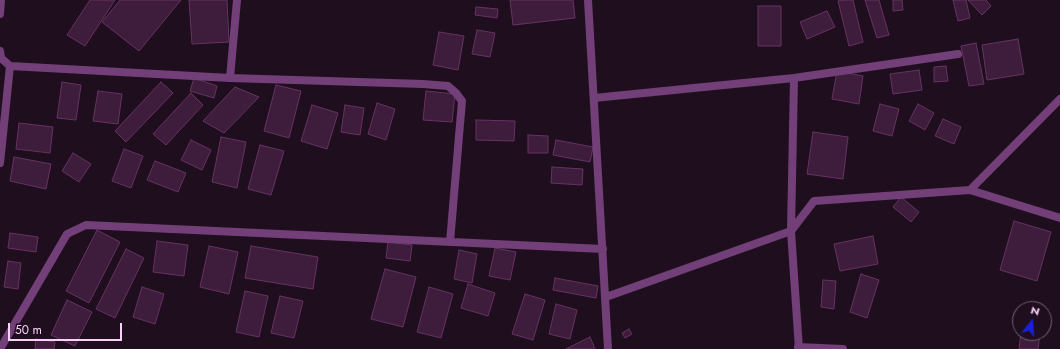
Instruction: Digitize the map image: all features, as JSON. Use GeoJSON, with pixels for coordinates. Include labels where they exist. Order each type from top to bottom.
{"type":"FeatureCollection","features":[{"type":"Feature","properties":{"kind":"street"},"geometry":{"type":"LineString","coordinates":[[0,14],[1,0]]}},
{"type":"Feature","properties":{"kind":"street"},"geometry":{"type":"LineString","coordinates":[[230,78],[237,0]]}},
{"type":"Feature","properties":{"kind":"street"},"geometry":{"type":"LineString","coordinates":[[588,0],[608,349]]}},
{"type":"Feature","properties":{"kind":"street"},"geometry":{"type":"LineString","coordinates":[[0,51],[2,58],[10,66],[230,78],[448,86],[462,101],[450,242]]}},
{"type":"Feature","properties":{"kind":"street"},"geometry":{"type":"LineString","coordinates":[[594,98],[794,78],[958,54]]}},
{"type":"Feature","properties":{"kind":"street"},"geometry":{"type":"LineString","coordinates":[[0,163],[10,66]]}},
{"type":"Feature","properties":{"kind":"street"},"geometry":{"type":"LineString","coordinates":[[794,78],[790,231],[799,348],[843,349]]}},
{"type":"Feature","properties":{"kind":"street"},"geometry":{"type":"LineString","coordinates":[[970,190],[1060,99]]}},
{"type":"Feature","properties":{"kind":"street"},"geometry":{"type":"LineString","coordinates":[[606,297],[790,231],[814,201],[970,190],[1060,218]]}},
{"type":"Feature","properties":{"kind":"street"},"geometry":{"type":"LineString","coordinates":[[0,349],[67,234],[86,225],[603,249]]}},
{"type":"Feature","properties":{"kind":"building"},"geometry":{"type":"Polygon","coordinates":[[[90,0],[115,0],[85,46],[67,35],[90,0]]]}},
{"type":"Feature","properties":{"kind":"building"},"geometry":{"type":"Polygon","coordinates":[[[120,0],[181,0],[139,51],[102,22],[120,0]]]}},
{"type":"Feature","properties":{"kind":"building"},"geometry":{"type":"Polygon","coordinates":[[[189,0],[227,0],[229,42],[192,44],[189,0]]]}},
{"type":"Feature","properties":{"kind":"building"},"geometry":{"type":"Polygon","coordinates":[[[510,0],[573,0],[575,18],[513,25],[510,0]]]}},
{"type":"Feature","properties":{"kind":"building"},"geometry":{"type":"Polygon","coordinates":[[[853,0],[863,42],[849,46],[838,1],[853,0]]]}},
{"type":"Feature","properties":{"kind":"building"},"geometry":{"type":"Polygon","coordinates":[[[865,0],[879,0],[889,35],[877,38],[865,0]]]}},
{"type":"Feature","properties":{"kind":"building"},"geometry":{"type":"Polygon","coordinates":[[[893,0],[902,0],[903,10],[893,11],[893,0]]]}},
{"type":"Feature","properties":{"kind":"building"},"geometry":{"type":"Polygon","coordinates":[[[953,0],[966,0],[970,18],[958,21],[953,0]]]}},
{"type":"Feature","properties":{"kind":"building"},"geometry":{"type":"Polygon","coordinates":[[[968,0],[986,0],[991,6],[982,15],[968,0]]]}},
{"type":"Feature","properties":{"kind":"building"},"geometry":{"type":"Polygon","coordinates":[[[758,6],[781,6],[781,46],[758,46],[758,6]]]}},
{"type":"Feature","properties":{"kind":"building"},"geometry":{"type":"Polygon","coordinates":[[[476,7],[498,9],[497,18],[475,15],[476,7]]]}},
{"type":"Feature","properties":{"kind":"building"},"geometry":{"type":"Polygon","coordinates":[[[827,11],[835,27],[807,39],[800,22],[827,11]]]}},
{"type":"Feature","properties":{"kind":"building"},"geometry":{"type":"Polygon","coordinates":[[[477,30],[495,33],[490,57],[472,54],[477,30]]]}},
{"type":"Feature","properties":{"kind":"building"},"geometry":{"type":"Polygon","coordinates":[[[439,32],[464,36],[458,70],[433,65],[439,32]]]}},
{"type":"Feature","properties":{"kind":"building"},"geometry":{"type":"Polygon","coordinates":[[[1018,39],[1024,74],[987,80],[982,45],[1018,39]]]}},
{"type":"Feature","properties":{"kind":"building"},"geometry":{"type":"Polygon","coordinates":[[[976,43],[984,84],[969,86],[961,46],[976,43]]]}},
{"type":"Feature","properties":{"kind":"building"},"geometry":{"type":"Polygon","coordinates":[[[946,66],[948,81],[934,82],[934,67],[946,66]]]}},
{"type":"Feature","properties":{"kind":"building"},"geometry":{"type":"Polygon","coordinates":[[[919,70],[922,90],[893,94],[890,74],[919,70]]]}},
{"type":"Feature","properties":{"kind":"building"},"geometry":{"type":"Polygon","coordinates":[[[837,71],[863,76],[859,104],[832,99],[837,71]]]}},
{"type":"Feature","properties":{"kind":"building"},"geometry":{"type":"Polygon","coordinates":[[[194,78],[217,86],[214,98],[190,91],[194,78]]]}},
{"type":"Feature","properties":{"kind":"building"},"geometry":{"type":"Polygon","coordinates":[[[62,82],[81,85],[76,120],[57,118],[62,82]]]}},
{"type":"Feature","properties":{"kind":"building"},"geometry":{"type":"Polygon","coordinates":[[[161,82],[173,93],[126,142],[115,131],[161,82]]]}},
{"type":"Feature","properties":{"kind":"building"},"geometry":{"type":"Polygon","coordinates":[[[276,85],[301,91],[289,138],[264,131],[276,85]]]}},
{"type":"Feature","properties":{"kind":"building"},"geometry":{"type":"Polygon","coordinates":[[[235,87],[259,97],[224,133],[203,121],[235,87]]]}},
{"type":"Feature","properties":{"kind":"building"},"geometry":{"type":"Polygon","coordinates":[[[98,91],[122,94],[118,124],[93,121],[98,91]]]}},
{"type":"Feature","properties":{"kind":"building"},"geometry":{"type":"Polygon","coordinates":[[[426,91],[455,94],[452,122],[423,120],[426,91]]]}},
{"type":"Feature","properties":{"kind":"building"},"geometry":{"type":"Polygon","coordinates":[[[191,93],[203,105],[166,145],[153,134],[191,93]]]}},
{"type":"Feature","properties":{"kind":"building"},"geometry":{"type":"Polygon","coordinates":[[[377,103],[395,109],[386,140],[368,134],[377,103]]]}},
{"type":"Feature","properties":{"kind":"building"},"geometry":{"type":"Polygon","coordinates":[[[880,104],[899,109],[892,136],[873,131],[880,104]]]}},
{"type":"Feature","properties":{"kind":"building"},"geometry":{"type":"Polygon","coordinates":[[[918,104],[934,113],[925,130],[909,121],[918,104]]]}},
{"type":"Feature","properties":{"kind":"building"},"geometry":{"type":"Polygon","coordinates":[[[312,105],[338,113],[327,149],[301,141],[312,105]]]}},
{"type":"Feature","properties":{"kind":"building"},"geometry":{"type":"Polygon","coordinates":[[[345,105],[364,108],[360,135],[341,132],[345,105]]]}},
{"type":"Feature","properties":{"kind":"building"},"geometry":{"type":"Polygon","coordinates":[[[943,119],[961,127],[954,144],[935,136],[943,119]]]}},
{"type":"Feature","properties":{"kind":"building"},"geometry":{"type":"Polygon","coordinates":[[[476,120],[515,121],[514,141],[476,140],[476,120]]]}},
{"type":"Feature","properties":{"kind":"building"},"geometry":{"type":"Polygon","coordinates":[[[19,123],[53,127],[50,153],[16,149],[19,123]]]}},
{"type":"Feature","properties":{"kind":"building"},"geometry":{"type":"Polygon","coordinates":[[[813,132],[848,137],[843,179],[807,174],[813,132]]]}},
{"type":"Feature","properties":{"kind":"building"},"geometry":{"type":"Polygon","coordinates":[[[528,135],[548,136],[548,153],[528,153],[528,135]]]}},
{"type":"Feature","properties":{"kind":"building"},"geometry":{"type":"Polygon","coordinates":[[[221,137],[246,142],[237,188],[212,182],[221,137]]]}},
{"type":"Feature","properties":{"kind":"building"},"geometry":{"type":"Polygon","coordinates":[[[191,140],[211,150],[202,170],[181,160],[191,140]]]}},
{"type":"Feature","properties":{"kind":"building"},"geometry":{"type":"Polygon","coordinates":[[[556,140],[593,147],[590,162],[553,155],[556,140]]]}},
{"type":"Feature","properties":{"kind":"building"},"geometry":{"type":"Polygon","coordinates":[[[260,145],[284,151],[271,195],[248,189],[260,145]]]}},
{"type":"Feature","properties":{"kind":"building"},"geometry":{"type":"Polygon","coordinates":[[[124,149],[143,156],[131,188],[112,181],[124,149]]]}},
{"type":"Feature","properties":{"kind":"building"},"geometry":{"type":"Polygon","coordinates":[[[73,153],[91,164],[79,182],[62,171],[73,153]]]}},
{"type":"Feature","properties":{"kind":"building"},"geometry":{"type":"Polygon","coordinates":[[[14,157],[51,164],[46,189],[10,181],[14,157]]]}},
{"type":"Feature","properties":{"kind":"building"},"geometry":{"type":"Polygon","coordinates":[[[155,161],[186,173],[178,192],[147,180],[155,161]]]}},
{"type":"Feature","properties":{"kind":"building"},"geometry":{"type":"Polygon","coordinates":[[[552,167],[583,169],[582,185],[551,183],[552,167]]]}},
{"type":"Feature","properties":{"kind":"building"},"geometry":{"type":"Polygon","coordinates":[[[901,197],[919,212],[911,222],[893,207],[901,197]]]}},
{"type":"Feature","properties":{"kind":"building"},"geometry":{"type":"Polygon","coordinates":[[[1014,221],[1051,232],[1037,281],[1000,270],[1014,221]]]}},
{"type":"Feature","properties":{"kind":"building"},"geometry":{"type":"Polygon","coordinates":[[[97,230],[120,242],[89,303],[66,291],[97,230]]]}},
{"type":"Feature","properties":{"kind":"building"},"geometry":{"type":"Polygon","coordinates":[[[10,233],[38,237],[36,252],[8,248],[10,233]]]}},
{"type":"Feature","properties":{"kind":"building"},"geometry":{"type":"Polygon","coordinates":[[[873,236],[878,264],[840,271],[834,244],[873,236]]]}},
{"type":"Feature","properties":{"kind":"building"},"geometry":{"type":"Polygon","coordinates":[[[157,241],[188,245],[184,276],[153,272],[157,241]]]}},
{"type":"Feature","properties":{"kind":"building"},"geometry":{"type":"Polygon","coordinates":[[[388,242],[412,245],[410,261],[386,258],[388,242]]]}},
{"type":"Feature","properties":{"kind":"building"},"geometry":{"type":"Polygon","coordinates":[[[209,246],[238,252],[229,294],[200,287],[209,246]]]}},
{"type":"Feature","properties":{"kind":"building"},"geometry":{"type":"Polygon","coordinates":[[[251,246],[318,257],[313,289],[245,278],[251,246]]]}},
{"type":"Feature","properties":{"kind":"building"},"geometry":{"type":"Polygon","coordinates":[[[495,248],[516,252],[510,280],[489,276],[495,248]]]}},
{"type":"Feature","properties":{"kind":"building"},"geometry":{"type":"Polygon","coordinates":[[[126,249],[144,258],[115,318],[96,309],[126,249]]]}},
{"type":"Feature","properties":{"kind":"building"},"geometry":{"type":"Polygon","coordinates":[[[459,250],[477,254],[472,283],[454,279],[459,250]]]}},
{"type":"Feature","properties":{"kind":"building"},"geometry":{"type":"Polygon","coordinates":[[[8,261],[21,263],[18,289],[4,287],[8,261]]]}},
{"type":"Feature","properties":{"kind":"building"},"geometry":{"type":"Polygon","coordinates":[[[385,269],[416,277],[403,327],[371,319],[385,269]]]}},
{"type":"Feature","properties":{"kind":"building"},"geometry":{"type":"Polygon","coordinates":[[[861,274],[879,280],[867,318],[850,312],[861,274]]]}},
{"type":"Feature","properties":{"kind":"building"},"geometry":{"type":"Polygon","coordinates":[[[555,278],[598,286],[596,298],[553,290],[555,278]]]}},
{"type":"Feature","properties":{"kind":"building"},"geometry":{"type":"Polygon","coordinates":[[[823,280],[836,281],[834,309],[821,307],[823,280]]]}},
{"type":"Feature","properties":{"kind":"building"},"geometry":{"type":"Polygon","coordinates":[[[468,284],[495,293],[488,316],[461,308],[468,284]]]}},
{"type":"Feature","properties":{"kind":"building"},"geometry":{"type":"Polygon","coordinates":[[[142,287],[164,294],[155,324],[133,317],[142,287]]]}},
{"type":"Feature","properties":{"kind":"building"},"geometry":{"type":"Polygon","coordinates":[[[429,287],[453,294],[441,338],[417,332],[429,287]]]}},
{"type":"Feature","properties":{"kind":"building"},"geometry":{"type":"Polygon","coordinates":[[[245,291],[268,296],[259,337],[236,332],[245,291]]]}},
{"type":"Feature","properties":{"kind":"building"},"geometry":{"type":"Polygon","coordinates":[[[525,294],[545,300],[533,340],[512,334],[525,294]]]}},
{"type":"Feature","properties":{"kind":"building"},"geometry":{"type":"Polygon","coordinates":[[[280,296],[303,301],[294,338],[271,333],[280,296]]]}},
{"type":"Feature","properties":{"kind":"building"},"geometry":{"type":"Polygon","coordinates":[[[67,300],[92,312],[75,346],[51,335],[67,300]]]}},
{"type":"Feature","properties":{"kind":"building"},"geometry":{"type":"Polygon","coordinates":[[[556,304],[577,310],[570,339],[549,334],[556,304]]]}},
{"type":"Feature","properties":{"kind":"building"},"geometry":{"type":"Polygon","coordinates":[[[629,329],[632,334],[625,338],[622,333],[629,329]]]}},
{"type":"Feature","properties":{"kind":"building"},"geometry":{"type":"Polygon","coordinates":[[[590,337],[595,349],[566,349],[590,337]]]}},
{"type":"Feature","properties":{"kind":"building"},"geometry":{"type":"Polygon","coordinates":[[[36,339],[55,342],[54,349],[35,349],[36,339]]]}},
{"type":"Feature","properties":{"kind":"building"},"geometry":{"type":"Polygon","coordinates":[[[1020,341],[1039,341],[1038,349],[1019,349],[1020,341]]]}}]}
